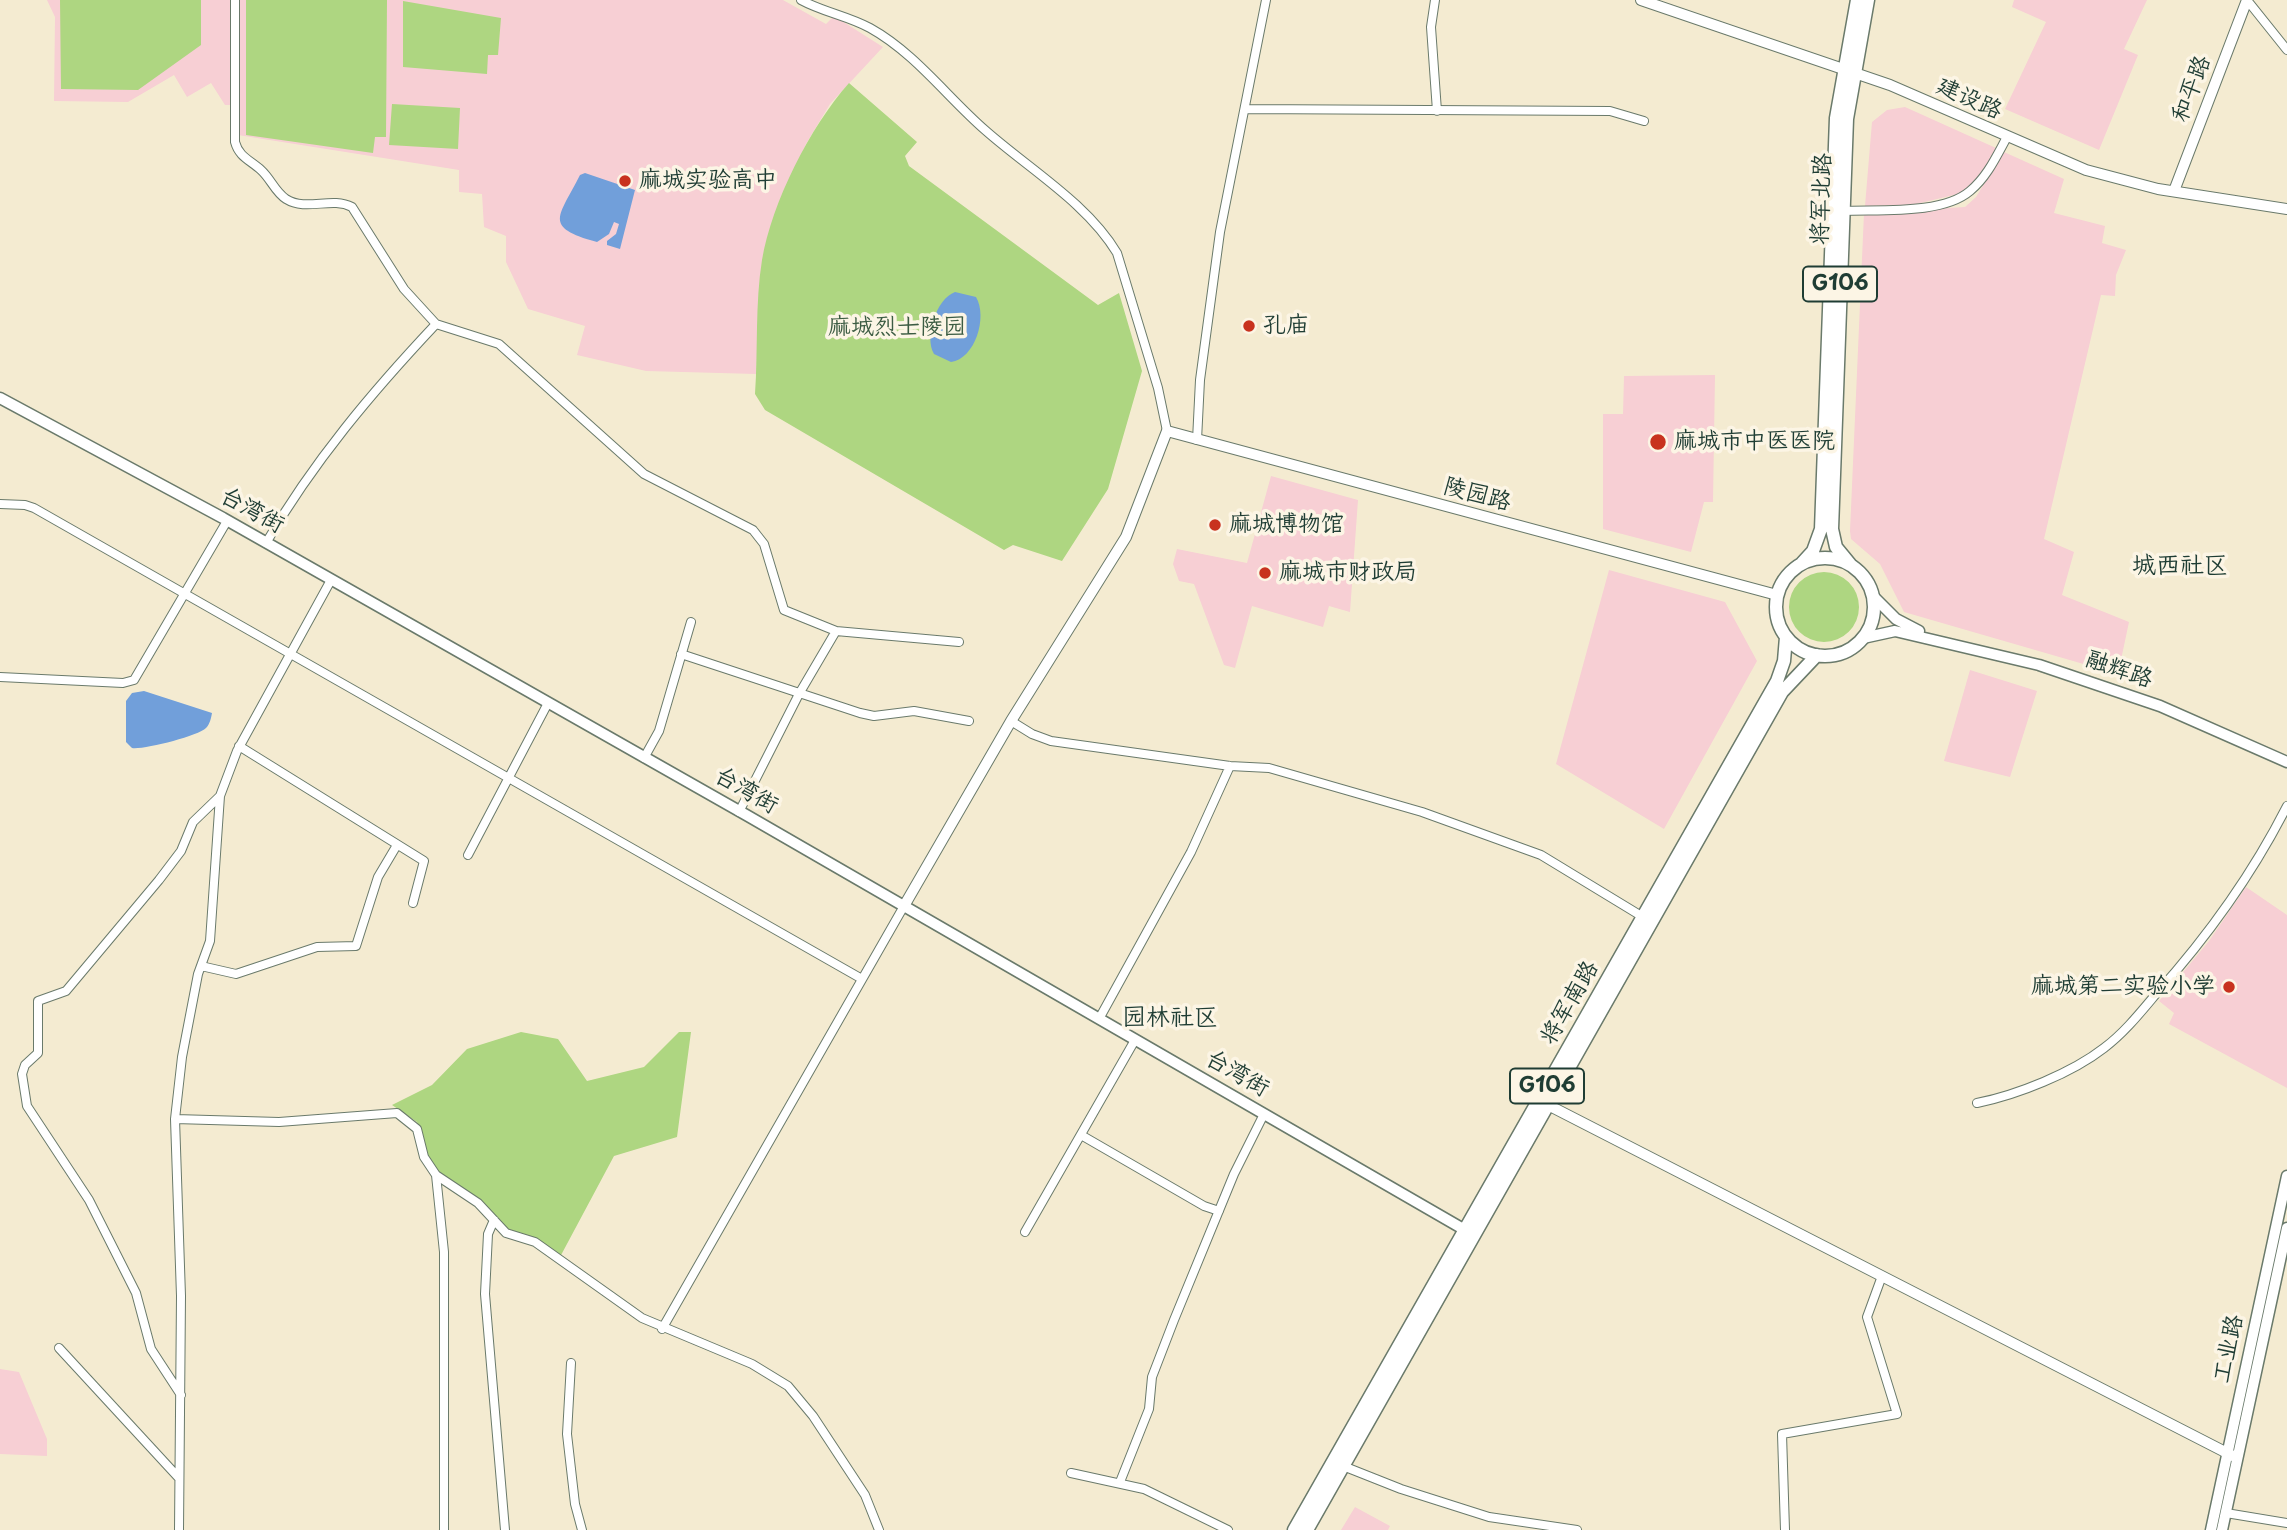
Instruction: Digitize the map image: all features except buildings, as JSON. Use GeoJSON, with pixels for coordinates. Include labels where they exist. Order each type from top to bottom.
{"type":"FeatureCollection","features":[{"type":"Feature","properties":{"kind":"highway","name":"将军北路"},"geometry":{"type":"LineString","coordinates":[[1850,564],[1836,547],[1832,529],[1842,211],[1849,71],[1857,0]]}},
{"type":"Feature","properties":{"kind":"highway","name":"将军北路"},"geometry":{"type":"LineString","coordinates":[[1802,563],[1813,551],[1822,529],[1836,118],[1868,0]]}},
{"type":"Feature","properties":{"kind":"highway"},"geometry":{"type":"LineString","coordinates":[[1802,563],[1826,557],[1850,564]]}},
{"type":"Feature","properties":{"kind":"highway","name":"G106"},"geometry":{"type":"LineString","coordinates":[[1786,638],[1776,613],[1777,595],[1788,573],[1802,563]]}},
{"type":"Feature","properties":{"kind":"highway","name":"G106"},"geometry":{"type":"LineString","coordinates":[[1850,564],[1868,581],[1874,597]]}},
{"type":"Feature","properties":{"kind":"highway"},"geometry":{"type":"LineString","coordinates":[[1786,638],[1800,649],[1817,655],[1843,653],[1863,638],[1872,622],[1874,597]]}},
{"type":"Feature","properties":{"kind":"highway","name":"将军南路"},"geometry":{"type":"LineString","coordinates":[[1294,1530],[1777,681],[1784,661],[1786,638]]}},
{"type":"Feature","properties":{"kind":"highway","name":"将军南路"},"geometry":{"type":"LineString","coordinates":[[1307,1530],[1782,692],[1817,655]]}},
{"type":"Feature","properties":{"kind":"main road","name":"台湾街"},"geometry":{"type":"LineString","coordinates":[[0,398],[227,521],[739,811],[1465,1230]]}},
{"type":"Feature","properties":{"kind":"main road"},"geometry":{"type":"LineString","coordinates":[[1874,597],[1896,619],[1931,637]]}},
{"type":"Feature","properties":{"kind":"main road"},"geometry":{"type":"LineString","coordinates":[[1863,638],[1895,631],[1931,637]]}},
{"type":"Feature","properties":{"kind":"main road","name":"融辉路"},"geometry":{"type":"LineString","coordinates":[[1931,637],[2039,665],[2112,689],[2160,706],[2287,762]]}},
{"type":"Feature","properties":{"kind":"main road","name":"工业路"},"geometry":{"type":"LineString","coordinates":[[2222,1530],[2233,1456],[2287,1176]]}},
{"type":"Feature","properties":{"kind":"main road","name":"工业路"},"geometry":{"type":"LineString","coordinates":[[2211,1530],[2233,1456],[2287,1228]]}},
{"type":"Feature","properties":{"kind":"street"},"geometry":{"type":"LineString","coordinates":[[234,0],[235,142],[241,155],[261,170],[278,192],[292,202],[305,206],[341,203],[352,207],[404,289],[436,324],[499,344],[644,474],[753,530],[764,544],[783,610],[836,631],[959,642]]}},
{"type":"Feature","properties":{"kind":"street"},"geometry":{"type":"LineString","coordinates":[[662,1329],[1011,721],[1126,537],[1167,431],[1158,388],[1125,278],[1117,254],[1107,238],[1076,206],[983,129],[895,44],[846,17],[801,0]]}},
{"type":"Feature","properties":{"kind":"street"},"geometry":{"type":"LineString","coordinates":[[1197,440],[1200,380],[1220,232],[1266,0]]}},
{"type":"Feature","properties":{"kind":"street"},"geometry":{"type":"LineString","coordinates":[[1435,0],[1432,29],[1437,111]]}},
{"type":"Feature","properties":{"kind":"street","name":"建设路"},"geometry":{"type":"LineString","coordinates":[[1641,0],[1891,85],[2086,170],[2174,191],[2287,209]]}},
{"type":"Feature","properties":{"kind":"street"},"geometry":{"type":"LineString","coordinates":[[2247,0],[2287,50]]}},
{"type":"Feature","properties":{"kind":"street","name":"和平路"},"geometry":{"type":"LineString","coordinates":[[2174,191],[2247,0]]}},
{"type":"Feature","properties":{"kind":"street"},"geometry":{"type":"LineString","coordinates":[[1245,109],[1610,111],[1644,121]]}},
{"type":"Feature","properties":{"kind":"street"},"geometry":{"type":"LineString","coordinates":[[1842,211],[1933,206],[1960,198],[1988,172],[2007,137]]}},
{"type":"Feature","properties":{"kind":"street"},"geometry":{"type":"LineString","coordinates":[[266,543],[295,493],[372,393],[436,324]]}},
{"type":"Feature","properties":{"kind":"street","name":"陵园路"},"geometry":{"type":"LineString","coordinates":[[1167,431],[1777,595]]}},
{"type":"Feature","properties":{"kind":"street"},"geometry":{"type":"LineString","coordinates":[[0,504],[34,508],[862,979]]}},
{"type":"Feature","properties":{"kind":"street"},"geometry":{"type":"LineString","coordinates":[[0,677],[123,683],[134,680],[227,521]]}},
{"type":"Feature","properties":{"kind":"street"},"geometry":{"type":"LineString","coordinates":[[179,1530],[178,1477],[182,1395],[175,1119],[182,1057],[201,966],[210,941],[220,796],[226,772],[331,580]]}},
{"type":"Feature","properties":{"kind":"street"},"geometry":{"type":"LineString","coordinates":[[644,758],[659,731],[691,622]]}},
{"type":"Feature","properties":{"kind":"street"},"geometry":{"type":"LineString","coordinates":[[739,811],[799,694],[836,631]]}},
{"type":"Feature","properties":{"kind":"street"},"geometry":{"type":"LineString","coordinates":[[681,654],[874,716],[914,711],[969,721]]}},
{"type":"Feature","properties":{"kind":"street"},"geometry":{"type":"LineString","coordinates":[[468,855],[548,703]]}},
{"type":"Feature","properties":{"kind":"street"},"geometry":{"type":"LineString","coordinates":[[1011,721],[1032,734],[1051,741],[1269,768],[1422,812],[1513,843],[1568,868],[1643,917]]}},
{"type":"Feature","properties":{"kind":"street"},"geometry":{"type":"LineString","coordinates":[[239,747],[424,861],[413,903]]}},
{"type":"Feature","properties":{"kind":"street"},"geometry":{"type":"LineString","coordinates":[[1099,1019],[1191,852],[1230,765]]}},
{"type":"Feature","properties":{"kind":"street"},"geometry":{"type":"LineString","coordinates":[[182,1395],[152,1349],[136,1293],[89,1199],[29,1110],[22,1074],[25,1065],[38,1053],[38,1001],[66,991],[159,880],[181,850],[193,822],[220,796]]}},
{"type":"Feature","properties":{"kind":"street"},"geometry":{"type":"LineString","coordinates":[[1977,1103],[2003,1098],[2086,1060],[2120,1035],[2221,917],[2269,841],[2287,806]]}},
{"type":"Feature","properties":{"kind":"street"},"geometry":{"type":"LineString","coordinates":[[201,966],[236,974],[317,947],[356,946],[378,877],[397,845]]}},
{"type":"Feature","properties":{"kind":"street"},"geometry":{"type":"LineString","coordinates":[[1025,1233],[1135,1040]]}},
{"type":"Feature","properties":{"kind":"street"},"geometry":{"type":"LineString","coordinates":[[1548,1105],[2233,1456]]}},
{"type":"Feature","properties":{"kind":"street"},"geometry":{"type":"LineString","coordinates":[[175,1119],[279,1122],[397,1113],[416,1129],[424,1157],[436,1175],[478,1203],[506,1233],[535,1242],[571,1271],[662,1329],[751,1364],[788,1386],[813,1416],[865,1495],[879,1530]]}},
{"type":"Feature","properties":{"kind":"street"},"geometry":{"type":"LineString","coordinates":[[1120,1482],[1149,1409],[1152,1377],[1219,1211],[1264,1114]]}},
{"type":"Feature","properties":{"kind":"street"},"geometry":{"type":"LineString","coordinates":[[1081,1135],[1204,1206],[1219,1211]]}},
{"type":"Feature","properties":{"kind":"street"},"geometry":{"type":"LineString","coordinates":[[436,1175],[444,1252],[444,1530]]}},
{"type":"Feature","properties":{"kind":"street"},"geometry":{"type":"LineString","coordinates":[[494,1220],[488,1234],[485,1294],[505,1530]]}},
{"type":"Feature","properties":{"kind":"street"},"geometry":{"type":"LineString","coordinates":[[1785,1530],[1782,1434],[1897,1414],[1867,1317],[1882,1276]]}},
{"type":"Feature","properties":{"kind":"street"},"geometry":{"type":"LineString","coordinates":[[59,1348],[178,1477]]}},
{"type":"Feature","properties":{"kind":"street"},"geometry":{"type":"LineString","coordinates":[[571,1363],[566,1434],[575,1504],[582,1530]]}},
{"type":"Feature","properties":{"kind":"street"},"geometry":{"type":"LineString","coordinates":[[1343,1466],[1382,1482],[1489,1517],[1577,1530]]}},
{"type":"Feature","properties":{"kind":"street"},"geometry":{"type":"LineString","coordinates":[[1071,1473],[1144,1489],[1228,1530]]}},
{"type":"Feature","properties":{"kind":"street"},"geometry":{"type":"LineString","coordinates":[[2226,1513],[2287,1523]]}},
{"type":"Feature","properties":{"kind":"shaded area"},"geometry":{"type":"Polygon","coordinates":[[[47,0],[231,0],[232,105],[225,105],[211,83],[187,97],[174,75],[128,102],[54,101],[55,17],[47,0]]]}},
{"type":"Feature","properties":{"kind":"shaded area","name":"麻城实验高中"},"geometry":{"type":"Polygon","coordinates":[[[238,0],[783,0],[826,24],[834,16],[883,47],[830,104],[806,144],[780,204],[763,260],[756,374],[646,371],[577,355],[585,326],[528,309],[506,262],[506,236],[484,227],[482,194],[459,192],[459,170],[238,135],[238,0]]]}},
{"type":"Feature","properties":{"kind":"shaded area"},"geometry":{"type":"Polygon","coordinates":[[[2014,0],[2147,0],[2124,49],[2138,55],[2099,150],[2005,109],[2046,22],[2012,7],[2014,0]]]}},
{"type":"Feature","properties":{"kind":"shaded area"},"geometry":{"type":"Polygon","coordinates":[[[1905,107],[1996,148],[1986,170],[1970,187],[1958,194],[1912,205],[1865,206],[1872,122],[1887,110],[1905,107]]]}},
{"type":"Feature","properties":{"kind":"shaded area"},"geometry":{"type":"Polygon","coordinates":[[[2004,152],[2064,179],[2054,213],[2105,226],[2102,243],[2126,250],[2116,275],[2115,296],[2101,295],[2044,539],[2074,552],[2062,595],[2129,622],[2118,674],[1904,612],[1880,564],[1851,539],[1864,213],[1965,207],[1976,197],[2004,152]]]}},
{"type":"Feature","properties":{"kind":"shaded area","name":"麻城市中医医院"},"geometry":{"type":"Polygon","coordinates":[[[1715,375],[1713,502],[1704,502],[1691,552],[1603,529],[1603,414],[1623,414],[1624,376],[1715,375]]]}},
{"type":"Feature","properties":{"kind":"shaded area","name":"麻城市财政局"},"geometry":{"type":"Polygon","coordinates":[[[1271,476],[1358,500],[1350,612],[1329,606],[1323,627],[1252,606],[1235,668],[1224,665],[1194,584],[1179,581],[1173,564],[1177,549],[1247,563],[1271,476]]]}},
{"type":"Feature","properties":{"kind":"shaded area"},"geometry":{"type":"Polygon","coordinates":[[[1609,570],[1725,602],[1757,661],[1664,829],[1556,764],[1609,570]]]}},
{"type":"Feature","properties":{"kind":"shaded area"},"geometry":{"type":"Polygon","coordinates":[[[1970,670],[2037,691],[2010,777],[1944,761],[1970,670]]]}},
{"type":"Feature","properties":{"kind":"shaded area","name":"麻城第二实验小学"},"geometry":{"type":"Polygon","coordinates":[[[2246,887],[2287,915],[2287,1088],[2169,1024],[2174,1013],[2159,1001],[2209,941],[2246,887]]]}},
{"type":"Feature","properties":{"kind":"shaded area"},"geometry":{"type":"Polygon","coordinates":[[[0,1369],[19,1372],[47,1439],[47,1456],[0,1454],[0,1369]]]}},
{"type":"Feature","properties":{"kind":"shaded area"},"geometry":{"type":"Polygon","coordinates":[[[1355,1507],[1390,1526],[1388,1530],[1341,1530],[1355,1507]]]}},
{"type":"Feature","properties":{"kind":"green space"},"geometry":{"type":"Polygon","coordinates":[[[60,0],[201,0],[201,45],[138,90],[61,89],[60,0]]]}},
{"type":"Feature","properties":{"kind":"green space"},"geometry":{"type":"Polygon","coordinates":[[[246,0],[387,0],[386,137],[375,137],[373,153],[246,135],[246,0]]]}},
{"type":"Feature","properties":{"kind":"green space"},"geometry":{"type":"Polygon","coordinates":[[[403,1],[501,18],[498,55],[488,55],[487,74],[403,67],[403,1]]]}},
{"type":"Feature","properties":{"kind":"green space","name":"麻城烈士陵园"},"geometry":{"type":"Polygon","coordinates":[[[849,83],[917,142],[905,156],[909,166],[1098,305],[1119,293],[1142,371],[1108,489],[1062,561],[1013,545],[1004,550],[765,410],[755,394],[758,293],[762,260],[774,214],[807,143],[849,83]]]}},
{"type":"Feature","properties":{"kind":"green space"},"geometry":{"type":"Polygon","coordinates":[[[392,104],[460,108],[458,149],[389,145],[392,104]]]}},
{"type":"Feature","properties":{"kind":"green space"},"geometry":{"type":"Polygon","coordinates":[[[1824,572],[1849,582],[1859,607],[1849,632],[1824,642],[1799,632],[1789,607],[1799,582],[1824,572]]]}},
{"type":"Feature","properties":{"kind":"green space"},"geometry":{"type":"Polygon","coordinates":[[[521,1032],[558,1039],[587,1081],[644,1067],[679,1032],[691,1032],[677,1137],[614,1156],[560,1257],[511,1232],[483,1203],[439,1174],[430,1163],[417,1122],[392,1105],[432,1085],[467,1049],[521,1032]]]}},
{"type":"Feature","properties":{"kind":"water"},"geometry":{"type":"Polygon","coordinates":[[[585,173],[635,190],[620,249],[607,245],[607,241],[616,234],[619,224],[614,222],[609,234],[597,242],[580,237],[562,225],[562,211],[580,175],[585,173]]]}},
{"type":"Feature","properties":{"kind":"water"},"geometry":{"type":"Polygon","coordinates":[[[955,292],[976,297],[981,315],[973,345],[967,353],[951,362],[934,354],[930,338],[937,310],[948,296],[955,292]]]}},
{"type":"Feature","properties":{"kind":"water"},"geometry":{"type":"Polygon","coordinates":[[[144,691],[212,713],[208,725],[201,731],[182,738],[132,748],[126,742],[126,701],[132,693],[144,691]]]}},
{"type":"Feature","properties":{"kind":"place","name":"麻城实验高中"},"geometry":{"type":"Point","coordinates":[625,181]}},
{"type":"Feature","properties":{"kind":"place","name":"孔庙"},"geometry":{"type":"Point","coordinates":[1249,326]}},
{"type":"Feature","properties":{"kind":"place","name":"麻城市中医医院"},"geometry":{"type":"Point","coordinates":[1658,442]}},
{"type":"Feature","properties":{"kind":"place","name":"麻城博物馆"},"geometry":{"type":"Point","coordinates":[1215,525]}},
{"type":"Feature","properties":{"kind":"place","name":"麻城市财政局"},"geometry":{"type":"Point","coordinates":[1265,573]}},
{"type":"Feature","properties":{"kind":"place","name":"麻城第二实验小学"},"geometry":{"type":"Point","coordinates":[2229,987]}},
{"type":"Feature","properties":{"kind":"district","name":"城西社区"},"geometry":{"type":"Point","coordinates":[2180,566]}},
{"type":"Feature","properties":{"kind":"district","name":"园林社区"},"geometry":{"type":"Point","coordinates":[1170,1018]}}]}
